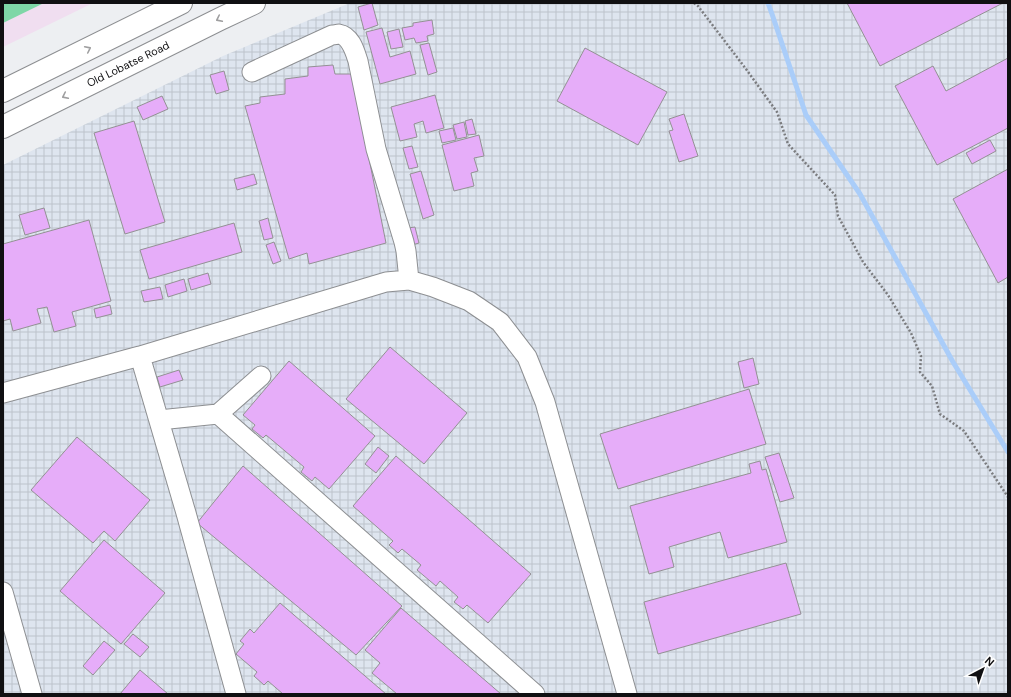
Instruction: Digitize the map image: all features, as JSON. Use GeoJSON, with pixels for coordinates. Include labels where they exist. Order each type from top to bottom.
{"type":"FeatureCollection","features":[{"type":"Feature","properties":{"kind":"main road"},"geometry":{"type":"LineString","coordinates":[[3,91],[181,3]]}},
{"type":"Feature","properties":{"kind":"main road","name":"Old Lobatse Road"},"geometry":{"type":"LineString","coordinates":[[3,127],[254,3]]}},
{"type":"Feature","properties":{"kind":"street"},"geometry":{"type":"LineString","coordinates":[[252,72],[332,35],[339,34],[350,41],[358,61],[376,149],[404,242],[409,280]]}},
{"type":"Feature","properties":{"kind":"street"},"geometry":{"type":"LineString","coordinates":[[3,393],[140,356],[386,282],[409,280],[469,301],[500,322],[527,357],[545,402],[627,694]]}},
{"type":"Feature","properties":{"kind":"street"},"geometry":{"type":"LineString","coordinates":[[140,356],[186,513],[234,686],[250,694]]}},
{"type":"Feature","properties":{"kind":"street"},"geometry":{"type":"LineString","coordinates":[[159,420],[218,414],[260,376]]}},
{"type":"Feature","properties":{"kind":"street"},"geometry":{"type":"LineString","coordinates":[[218,414],[535,694]]}},
{"type":"Feature","properties":{"kind":"street"},"geometry":{"type":"LineString","coordinates":[[4,597],[32,694]]}},
{"type":"Feature","properties":{"kind":"path"},"geometry":{"type":"LineString","coordinates":[[694,3],[698,6],[746,69],[777,112],[788,144],[835,196],[838,216],[859,256],[888,294],[910,333],[921,356],[920,372],[932,386],[940,414],[964,431],[1008,498]]}},
{"type":"Feature","properties":{"kind":"shaded area"},"geometry":{"type":"Polygon","coordinates":[[[3,3],[93,3],[3,47],[3,3]]]}},
{"type":"Feature","properties":{"kind":"shaded area"},"geometry":{"type":"Polygon","coordinates":[[[350,3],[1008,3],[1008,694],[3,694],[3,165],[223,56],[350,3]]]}},
{"type":"Feature","properties":{"kind":"green space"},"geometry":{"type":"Polygon","coordinates":[[[3,3],[44,3],[3,23],[3,3]]]}},
{"type":"Feature","properties":{"kind":"building"},"geometry":{"type":"Polygon","coordinates":[[[372,3],[378,25],[364,30],[358,7],[372,3]]]}},
{"type":"Feature","properties":{"kind":"building"},"geometry":{"type":"Polygon","coordinates":[[[847,3],[1003,3],[880,66],[847,3]]]}},
{"type":"Feature","properties":{"kind":"building"},"geometry":{"type":"Polygon","coordinates":[[[432,20],[434,34],[427,36],[428,41],[416,43],[414,38],[405,40],[402,28],[413,26],[413,23],[432,20]]]}},
{"type":"Feature","properties":{"kind":"building"},"geometry":{"type":"Polygon","coordinates":[[[382,28],[390,57],[410,51],[416,74],[380,84],[366,32],[382,28]]]}},
{"type":"Feature","properties":{"kind":"building"},"geometry":{"type":"Polygon","coordinates":[[[399,29],[403,47],[391,49],[387,32],[399,29]]]}},
{"type":"Feature","properties":{"kind":"building"},"geometry":{"type":"Polygon","coordinates":[[[429,43],[437,72],[428,75],[420,45],[429,43]]]}},
{"type":"Feature","properties":{"kind":"building"},"geometry":{"type":"Polygon","coordinates":[[[585,48],[667,92],[638,145],[557,101],[585,48]]]}},
{"type":"Feature","properties":{"kind":"building"},"geometry":{"type":"Polygon","coordinates":[[[1008,58],[1008,128],[937,165],[895,86],[933,66],[946,91],[1008,58]]]}},
{"type":"Feature","properties":{"kind":"building"},"geometry":{"type":"Polygon","coordinates":[[[333,65],[335,74],[352,74],[386,243],[309,264],[307,253],[289,259],[245,106],[260,103],[260,97],[285,94],[285,79],[308,76],[308,67],[333,65]]]}},
{"type":"Feature","properties":{"kind":"building"},"geometry":{"type":"Polygon","coordinates":[[[224,71],[229,90],[216,94],[210,75],[224,71]]]}},
{"type":"Feature","properties":{"kind":"building"},"geometry":{"type":"Polygon","coordinates":[[[435,95],[444,128],[426,133],[423,121],[414,124],[417,137],[400,141],[391,107],[435,95]]]}},
{"type":"Feature","properties":{"kind":"building"},"geometry":{"type":"Polygon","coordinates":[[[162,96],[168,109],[143,120],[137,107],[162,96]]]}},
{"type":"Feature","properties":{"kind":"building"},"geometry":{"type":"Polygon","coordinates":[[[684,114],[698,156],[679,162],[669,131],[673,130],[669,119],[684,114]]]}},
{"type":"Feature","properties":{"kind":"building"},"geometry":{"type":"Polygon","coordinates":[[[472,119],[476,134],[468,135],[465,121],[472,119]]]}},
{"type":"Feature","properties":{"kind":"building"},"geometry":{"type":"Polygon","coordinates":[[[134,121],[165,222],[125,234],[94,133],[134,121]]]}},
{"type":"Feature","properties":{"kind":"building"},"geometry":{"type":"Polygon","coordinates":[[[464,122],[467,137],[457,139],[453,125],[464,122]]]}},
{"type":"Feature","properties":{"kind":"building"},"geometry":{"type":"Polygon","coordinates":[[[453,128],[456,140],[442,143],[439,131],[453,128]]]}},
{"type":"Feature","properties":{"kind":"building"},"geometry":{"type":"Polygon","coordinates":[[[479,135],[484,156],[474,158],[478,171],[471,173],[474,186],[454,191],[442,145],[479,135]]]}},
{"type":"Feature","properties":{"kind":"building"},"geometry":{"type":"Polygon","coordinates":[[[990,140],[996,151],[972,164],[966,153],[990,140]]]}},
{"type":"Feature","properties":{"kind":"building"},"geometry":{"type":"Polygon","coordinates":[[[412,146],[418,167],[409,169],[403,148],[412,146]]]}},
{"type":"Feature","properties":{"kind":"building"},"geometry":{"type":"Polygon","coordinates":[[[1008,169],[1008,277],[998,283],[953,199],[1008,169]]]}},
{"type":"Feature","properties":{"kind":"building"},"geometry":{"type":"Polygon","coordinates":[[[421,171],[434,215],[423,219],[410,174],[421,171]]]}},
{"type":"Feature","properties":{"kind":"building"},"geometry":{"type":"Polygon","coordinates":[[[254,174],[257,184],[237,190],[234,179],[254,174]]]}},
{"type":"Feature","properties":{"kind":"building"},"geometry":{"type":"Polygon","coordinates":[[[44,208],[50,228],[25,235],[19,215],[44,208]]]}},
{"type":"Feature","properties":{"kind":"building"},"geometry":{"type":"Polygon","coordinates":[[[268,218],[273,238],[264,240],[259,221],[268,218]]]}},
{"type":"Feature","properties":{"kind":"building"},"geometry":{"type":"Polygon","coordinates":[[[89,220],[111,301],[72,312],[76,326],[54,332],[47,307],[37,309],[41,323],[13,331],[10,319],[3,321],[3,244],[89,220]]]}},
{"type":"Feature","properties":{"kind":"building"},"geometry":{"type":"Polygon","coordinates":[[[234,223],[242,252],[149,279],[140,250],[234,223]]]}},
{"type":"Feature","properties":{"kind":"building"},"geometry":{"type":"Polygon","coordinates":[[[415,227],[419,243],[412,245],[408,228],[415,227]]]}},
{"type":"Feature","properties":{"kind":"building"},"geometry":{"type":"Polygon","coordinates":[[[274,242],[281,261],[273,264],[266,245],[274,242]]]}},
{"type":"Feature","properties":{"kind":"building"},"geometry":{"type":"Polygon","coordinates":[[[208,273],[211,284],[191,290],[188,279],[208,273]]]}},
{"type":"Feature","properties":{"kind":"building"},"geometry":{"type":"Polygon","coordinates":[[[184,279],[187,291],[168,297],[165,285],[184,279]]]}},
{"type":"Feature","properties":{"kind":"building"},"geometry":{"type":"Polygon","coordinates":[[[160,287],[163,299],[144,302],[141,291],[160,287]]]}},
{"type":"Feature","properties":{"kind":"building"},"geometry":{"type":"Polygon","coordinates":[[[110,305],[112,314],[96,318],[94,309],[110,305]]]}},
{"type":"Feature","properties":{"kind":"building"},"geometry":{"type":"Polygon","coordinates":[[[390,347],[467,413],[424,464],[346,399],[390,347]]]}},
{"type":"Feature","properties":{"kind":"building"},"geometry":{"type":"Polygon","coordinates":[[[753,358],[759,384],[744,388],[738,362],[753,358]]]}},
{"type":"Feature","properties":{"kind":"building"},"geometry":{"type":"Polygon","coordinates":[[[289,361],[375,436],[329,489],[315,477],[312,481],[301,472],[304,467],[266,435],[263,438],[252,429],[255,425],[243,415],[289,361]]]}},
{"type":"Feature","properties":{"kind":"building"},"geometry":{"type":"Polygon","coordinates":[[[179,370],[183,380],[160,387],[157,377],[179,370]]]}},
{"type":"Feature","properties":{"kind":"building"},"geometry":{"type":"Polygon","coordinates":[[[749,389],[766,444],[618,489],[600,434],[749,389]]]}},
{"type":"Feature","properties":{"kind":"building"},"geometry":{"type":"Polygon","coordinates":[[[77,437],[150,500],[115,541],[104,531],[93,543],[31,490],[77,437]]]}},
{"type":"Feature","properties":{"kind":"building"},"geometry":{"type":"Polygon","coordinates":[[[378,447],[389,456],[376,473],[365,464],[378,447]]]}},
{"type":"Feature","properties":{"kind":"building"},"geometry":{"type":"Polygon","coordinates":[[[779,453],[794,498],[780,502],[765,457],[779,453]]]}},
{"type":"Feature","properties":{"kind":"building"},"geometry":{"type":"Polygon","coordinates":[[[396,456],[531,574],[488,623],[467,605],[463,609],[454,602],[458,597],[440,581],[436,586],[417,570],[421,565],[402,549],[398,553],[389,545],[393,541],[353,506],[396,456]]]}},
{"type":"Feature","properties":{"kind":"building"},"geometry":{"type":"Polygon","coordinates":[[[760,461],[762,470],[766,469],[787,542],[728,558],[720,532],[669,547],[674,567],[649,574],[630,506],[751,473],[749,464],[760,461]]]}},
{"type":"Feature","properties":{"kind":"building"},"geometry":{"type":"Polygon","coordinates":[[[243,466],[402,606],[356,655],[197,523],[243,466]]]}},
{"type":"Feature","properties":{"kind":"building"},"geometry":{"type":"Polygon","coordinates":[[[104,540],[165,593],[121,644],[60,591],[104,540]]]}},
{"type":"Feature","properties":{"kind":"building"},"geometry":{"type":"Polygon","coordinates":[[[786,563],[801,614],[658,654],[644,602],[786,563]]]}},
{"type":"Feature","properties":{"kind":"building"},"geometry":{"type":"Polygon","coordinates":[[[280,603],[386,694],[283,694],[268,681],[264,685],[254,676],[257,672],[236,654],[244,644],[240,641],[250,629],[254,633],[280,603]]]}},
{"type":"Feature","properties":{"kind":"building"},"geometry":{"type":"Polygon","coordinates":[[[401,608],[501,694],[397,694],[372,673],[380,663],[365,650],[401,608]]]}},
{"type":"Feature","properties":{"kind":"building"},"geometry":{"type":"Polygon","coordinates":[[[133,634],[149,647],[140,657],[124,644],[133,634]]]}},
{"type":"Feature","properties":{"kind":"building"},"geometry":{"type":"Polygon","coordinates":[[[104,641],[115,650],[93,675],[83,666],[104,641]]]}},
{"type":"Feature","properties":{"kind":"building"},"geometry":{"type":"Polygon","coordinates":[[[140,670],[168,694],[120,694],[140,670]]]}},
{"type":"Feature","properties":{"kind":"waterway"},"geometry":{"type":"LineString","coordinates":[[768,3],[806,115],[860,194],[953,362],[1008,452]]}}]}
